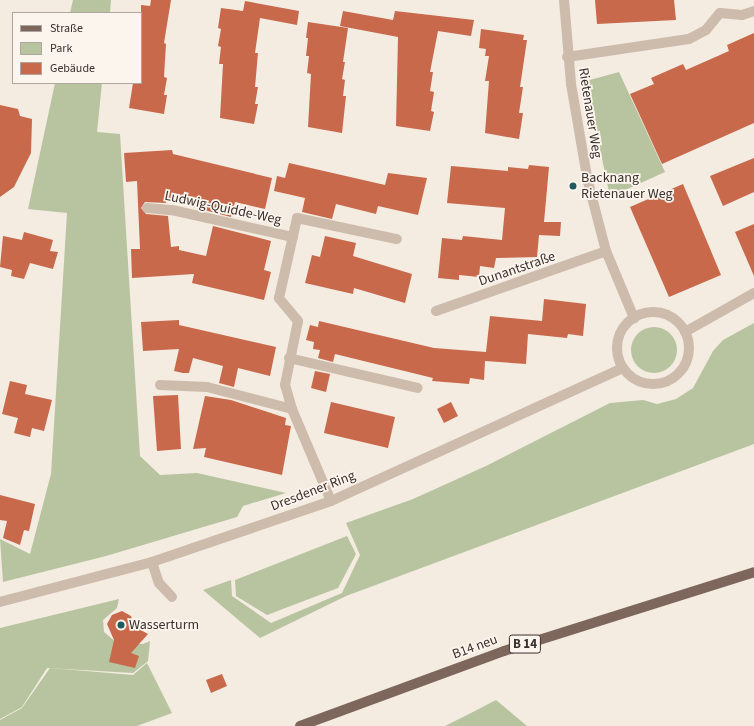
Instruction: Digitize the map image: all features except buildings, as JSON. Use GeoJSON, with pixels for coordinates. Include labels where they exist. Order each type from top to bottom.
{"type":"FeatureCollection","features":[{"type":"Feature","properties":{"kind":"main road","name":"B14 neu"},"geometry":{"type":"LineString","coordinates":[[300,726],[504,651],[754,572]]}},
{"type":"Feature","properties":{"kind":"street","name":"Rietenauer Weg"},"geometry":{"type":"LineString","coordinates":[[564,0],[567,57],[582,158],[606,251],[634,318]]}},
{"type":"Feature","properties":{"kind":"street"},"geometry":{"type":"LineString","coordinates":[[567,57],[689,39],[706,30],[720,13],[742,15],[754,12]]}},
{"type":"Feature","properties":{"kind":"street","name":"Ludwig-Quidde-Weg"},"geometry":{"type":"LineString","coordinates":[[148,208],[172,210],[293,237]]}},
{"type":"Feature","properties":{"kind":"street","name":"Ludwig-Quidde-Weg"},"geometry":{"type":"LineString","coordinates":[[331,501],[292,408],[285,385],[289,358],[298,321],[279,298],[297,218],[397,239]]}},
{"type":"Feature","properties":{"kind":"street","name":"Dunantstraße"},"geometry":{"type":"LineString","coordinates":[[436,311],[606,251]]}},
{"type":"Feature","properties":{"kind":"street"},"geometry":{"type":"LineString","coordinates":[[685,332],[754,293]]}},
{"type":"Feature","properties":{"kind":"street"},"geometry":{"type":"LineString","coordinates":[[654,312],[666,315],[685,332],[687,358],[674,377],[664,382],[641,382],[623,368],[618,357],[618,341],[625,326],[634,318],[654,312]]}},
{"type":"Feature","properties":{"kind":"street"},"geometry":{"type":"LineString","coordinates":[[289,358],[418,388]]}},
{"type":"Feature","properties":{"kind":"street","name":"Dresdener Ring"},"geometry":{"type":"LineString","coordinates":[[0,602],[152,562],[331,501],[623,368]]}},
{"type":"Feature","properties":{"kind":"street"},"geometry":{"type":"LineString","coordinates":[[160,385],[207,387],[292,408]]}},
{"type":"Feature","properties":{"kind":"street"},"geometry":{"type":"LineString","coordinates":[[152,562],[159,583],[172,597]]}},
{"type":"Feature","properties":{"kind":"green space"},"geometry":{"type":"Polygon","coordinates":[[[73,0],[111,0],[110,12],[70,12],[73,0]]]}},
{"type":"Feature","properties":{"kind":"green space"},"geometry":{"type":"Polygon","coordinates":[[[619,72],[665,172],[610,197],[586,81],[619,72]]]}},
{"type":"Feature","properties":{"kind":"green space"},"geometry":{"type":"Polygon","coordinates":[[[55,84],[102,84],[97,132],[120,134],[140,456],[160,475],[197,473],[286,493],[243,506],[237,517],[106,556],[3,582],[0,539],[30,554],[51,474],[67,213],[28,209],[55,84]]]}},
{"type":"Feature","properties":{"kind":"green space"},"geometry":{"type":"Polygon","coordinates":[[[754,323],[754,444],[346,596],[260,638],[203,590],[231,580],[232,596],[271,623],[342,593],[360,555],[346,523],[413,499],[486,466],[610,403],[643,400],[657,404],[676,399],[693,388],[713,351],[723,340],[754,323]]]}},
{"type":"Feature","properties":{"kind":"green space"},"geometry":{"type":"Polygon","coordinates":[[[654,327],[667,331],[673,337],[677,350],[673,363],[667,369],[654,373],[641,369],[635,363],[631,350],[635,337],[641,331],[654,327]]]}},
{"type":"Feature","properties":{"kind":"green space"},"geometry":{"type":"Polygon","coordinates":[[[347,536],[356,554],[338,588],[267,615],[236,596],[235,580],[347,536]]]}},
{"type":"Feature","properties":{"kind":"green space"},"geometry":{"type":"Polygon","coordinates":[[[119,599],[117,608],[103,620],[104,632],[118,644],[143,644],[150,641],[148,661],[133,673],[47,668],[22,707],[0,719],[0,628],[119,599]]]}},
{"type":"Feature","properties":{"kind":"green space"},"geometry":{"type":"Polygon","coordinates":[[[147,663],[172,713],[137,726],[0,726],[0,720],[22,708],[50,668],[133,675],[147,663]]]}},
{"type":"Feature","properties":{"kind":"green space"},"geometry":{"type":"Polygon","coordinates":[[[496,700],[527,726],[445,726],[471,713],[496,700]]]}},
{"type":"Feature","properties":{"kind":"place","name":"Backnang Rietenauer Weg"},"geometry":{"type":"Point","coordinates":[573,186]}},
{"type":"Feature","properties":{"kind":"place","name":"Wasserturm"},"geometry":{"type":"Point","coordinates":[121,625]}}]}
